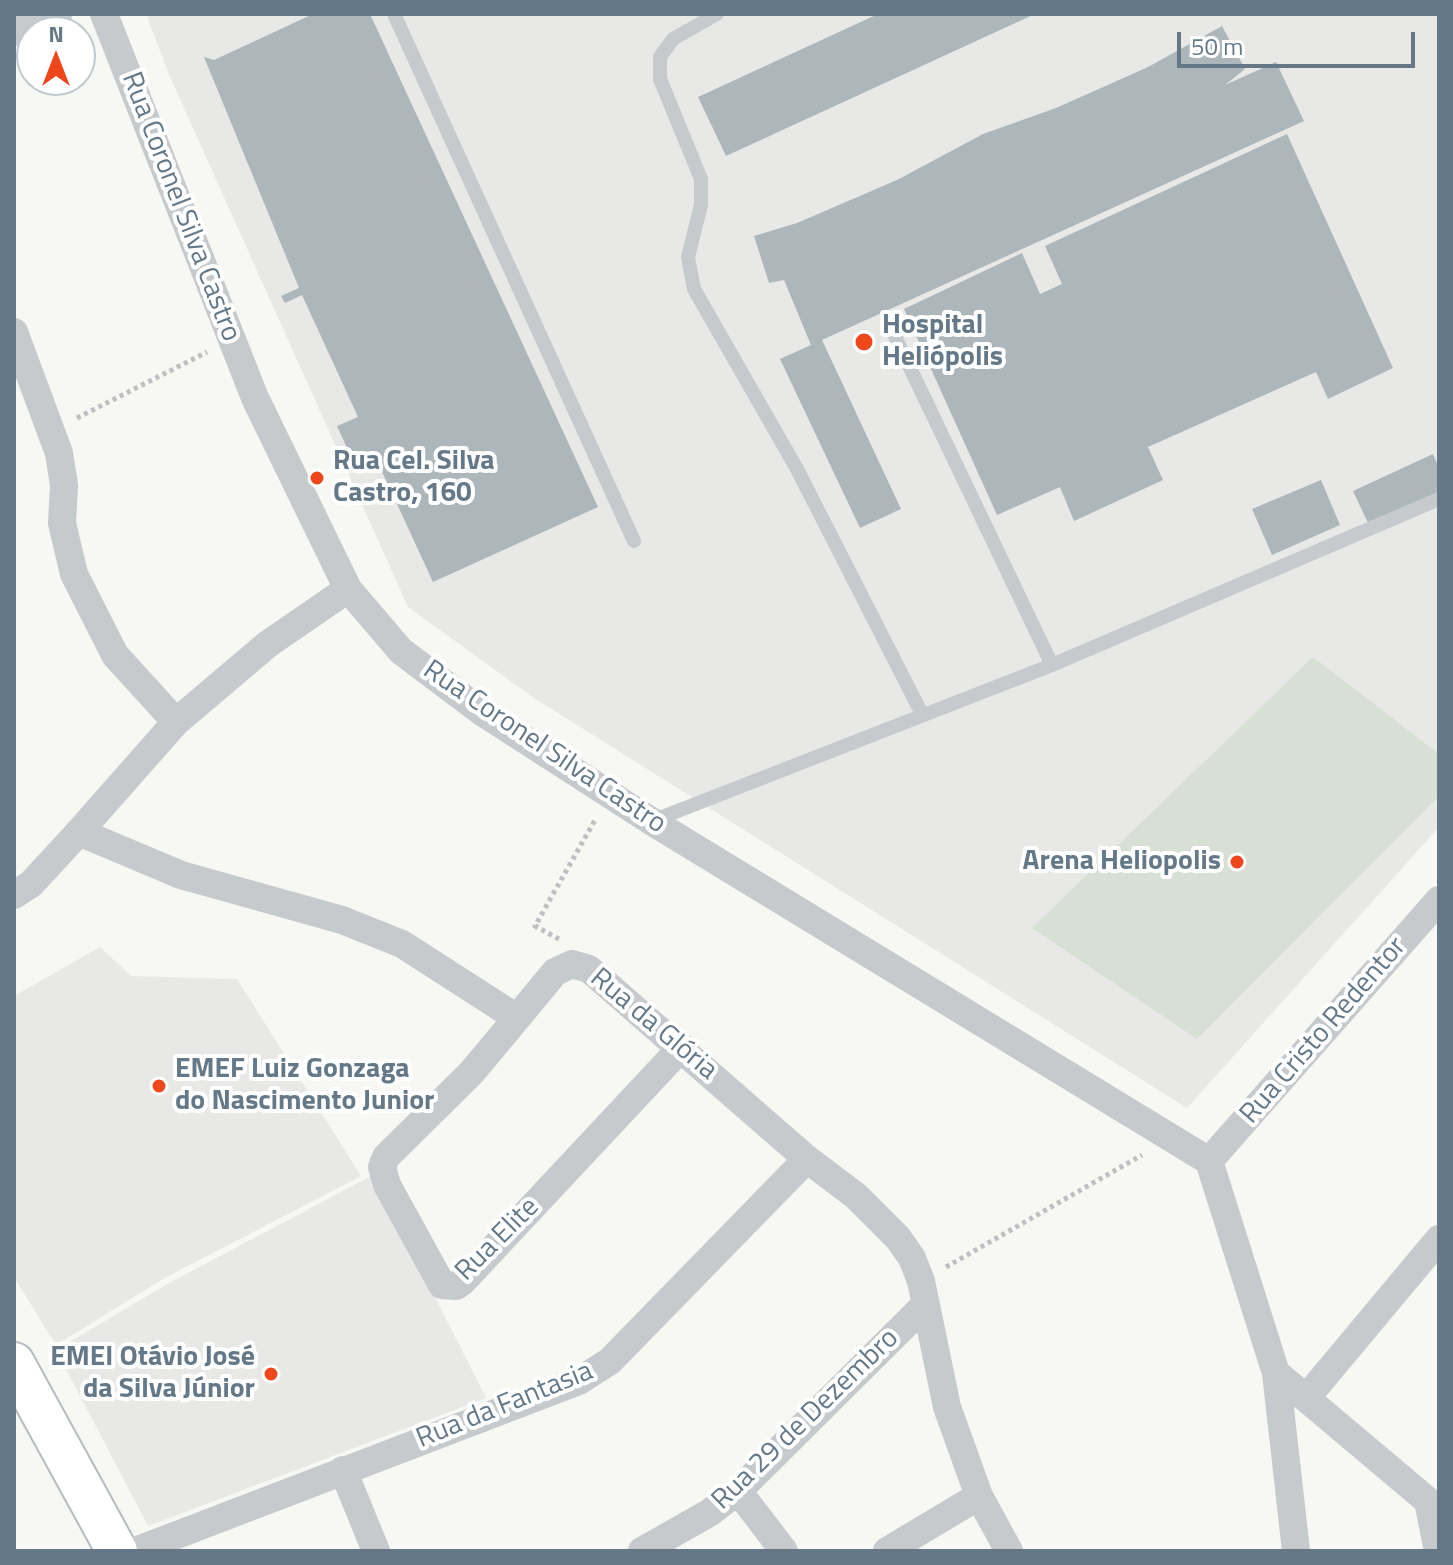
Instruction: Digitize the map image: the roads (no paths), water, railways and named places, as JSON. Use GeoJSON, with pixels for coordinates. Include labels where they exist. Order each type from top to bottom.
{"type":"FeatureCollection","features":[{"type":"Feature","properties":{"kind":"main road"},"geometry":{"type":"LineString","coordinates":[[14,1363],[117,1551]]}},
{"type":"Feature","properties":{"kind":"street"},"geometry":{"type":"LineString","coordinates":[[14,32],[58,14]]}},
{"type":"Feature","properties":{"kind":"street","name":"Rua Coronel Silva Castro"},"geometry":{"type":"LineString","coordinates":[[104,14],[255,398],[348,589],[401,651],[482,712],[651,821],[1209,1161]]}},
{"type":"Feature","properties":{"kind":"street"},"geometry":{"type":"LineString","coordinates":[[14,332],[63,471],[62,523],[79,586],[115,655],[176,722]]}},
{"type":"Feature","properties":{"kind":"street"},"geometry":{"type":"LineString","coordinates":[[14,895],[31,884],[176,722],[268,644],[348,589]]}},
{"type":"Feature","properties":{"kind":"street"},"geometry":{"type":"LineString","coordinates":[[79,832],[181,875],[342,920],[402,944],[517,1018]]}},
{"type":"Feature","properties":{"kind":"street","name":"Rua da Glória"},"geometry":{"type":"LineString","coordinates":[[517,1018],[563,967],[572,964],[589,969],[807,1159],[856,1196],[898,1238],[912,1258],[947,1407],[979,1496],[1009,1551]]}},
{"type":"Feature","properties":{"kind":"street","name":"Rua Elite"},"geometry":{"type":"LineString","coordinates":[[517,1018],[472,1072],[386,1157],[382,1167],[387,1185],[442,1285],[456,1286],[463,1281],[682,1047]]}},
{"type":"Feature","properties":{"kind":"street","name":"Rua da Fantasia"},"geometry":{"type":"LineString","coordinates":[[135,1551],[579,1381],[610,1361],[807,1159]]}},
{"type":"Feature","properties":{"kind":"street"},"geometry":{"type":"LineString","coordinates":[[1209,1161],[1276,1373],[1296,1551]]}},
{"type":"Feature","properties":{"kind":"street"},"geometry":{"type":"LineString","coordinates":[[1307,1397],[1439,1239]]}},
{"type":"Feature","properties":{"kind":"street","name":"Rua 29 de Dezembro"},"geometry":{"type":"LineString","coordinates":[[642,1551],[709,1513],[738,1491],[922,1294]]}},
{"type":"Feature","properties":{"kind":"street"},"geometry":{"type":"LineString","coordinates":[[1276,1373],[1434,1498],[1438,1551]]}},
{"type":"Feature","properties":{"kind":"street"},"geometry":{"type":"LineString","coordinates":[[343,1470],[376,1551]]}},
{"type":"Feature","properties":{"kind":"street"},"geometry":{"type":"LineString","coordinates":[[738,1491],[784,1551]]}},
{"type":"Feature","properties":{"kind":"street"},"geometry":{"type":"LineString","coordinates":[[887,1551],[979,1496]]}},
{"type":"Feature","properties":{"kind":"lane"},"geometry":{"type":"LineString","coordinates":[[394,14],[634,541]]}},
{"type":"Feature","properties":{"kind":"lane"},"geometry":{"type":"LineString","coordinates":[[717,14],[673,39],[660,57],[660,79],[701,179],[701,205],[688,257],[694,289],[797,469],[922,714]]}},
{"type":"Feature","properties":{"kind":"lane"},"geometry":{"type":"LineString","coordinates":[[892,330],[1052,665]]}},
{"type":"Feature","properties":{"kind":"lane"},"geometry":{"type":"LineString","coordinates":[[651,821],[1052,665],[1439,499]]}},
{"type":"Feature","properties":{"kind":"lane"},"geometry":{"type":"LineString","coordinates":[[1209,1161],[1439,900]]}},
{"type":"Feature","properties":{"kind":"place","name":"Hospital Heliópolis"},"geometry":{"type":"Point","coordinates":[864,342]}},
{"type":"Feature","properties":{"kind":"place","name":"Rua Cel. Silva Castro, 160"},"geometry":{"type":"Point","coordinates":[317,478]}},
{"type":"Feature","properties":{"kind":"place","name":"Arena Heliopolis"},"geometry":{"type":"Point","coordinates":[1237,862]}},
{"type":"Feature","properties":{"kind":"place","name":"EMEF Luiz Gonzaga do Nascimento Junior"},"geometry":{"type":"Point","coordinates":[159,1086]}},
{"type":"Feature","properties":{"kind":"place","name":"EMEI Otávio José da Silva Júnior"},"geometry":{"type":"Point","coordinates":[271,1374]}}]}
